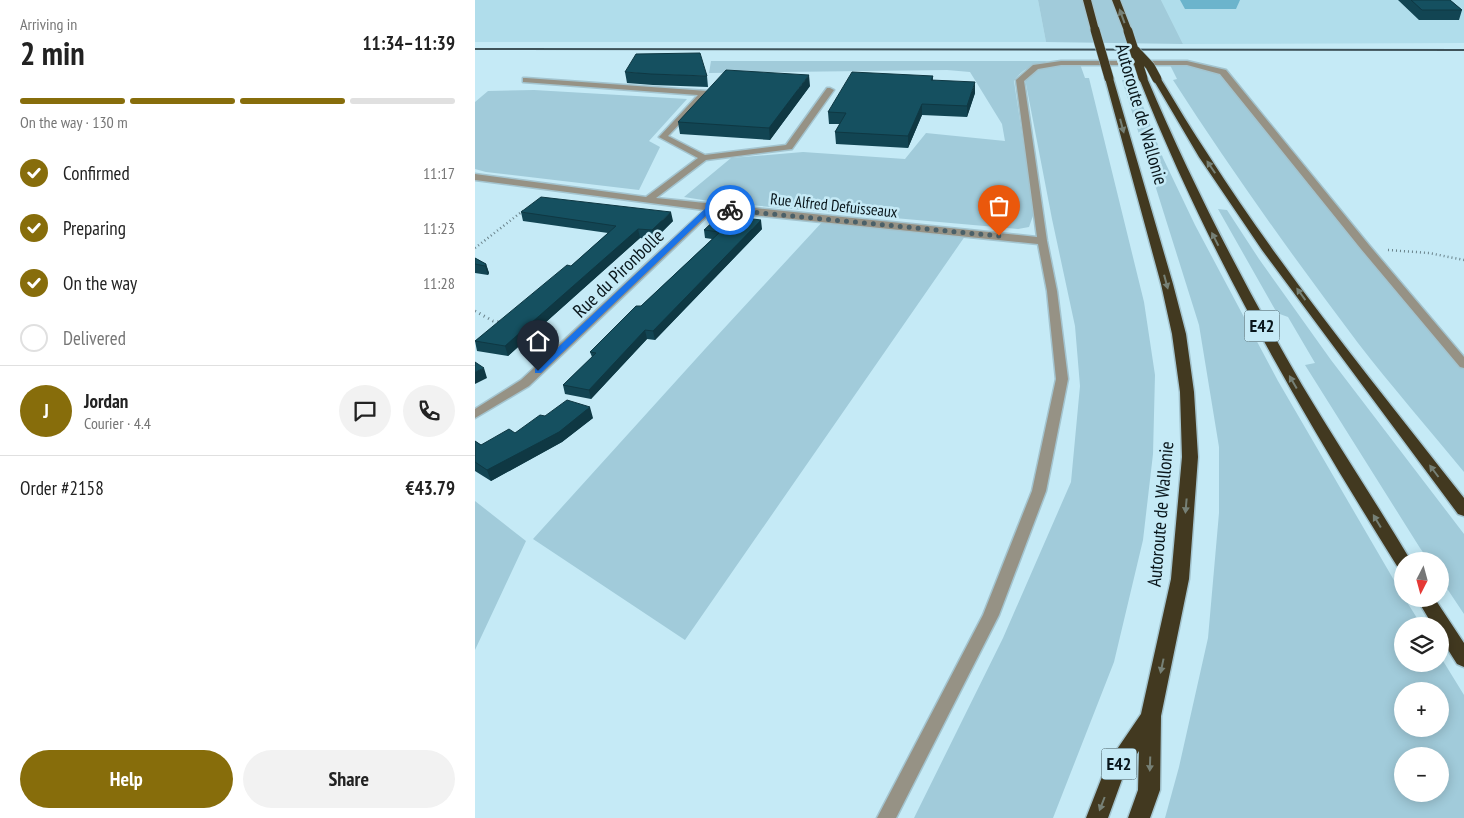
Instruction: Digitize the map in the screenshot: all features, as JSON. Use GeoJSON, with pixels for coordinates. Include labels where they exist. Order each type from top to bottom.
{"type":"FeatureCollection","features":[{"type":"Feature","properties":{"kind":"highway","name":"Autoroute de Wallonie"},"geometry":{"type":"LineString","coordinates":[[1087,0],[1179,334],[1191,457],[1180,579],[1151,716],[1115,770],[1097,818]]}},
{"type":"Feature","properties":{"kind":"highway","name":"Autoroute de Wallonie"},"geometry":{"type":"LineString","coordinates":[[1116,0],[1135,50],[1137,65],[1193,193],[1228,263],[1293,381],[1397,552]]}},
{"type":"Feature","properties":{"kind":"highway"},"geometry":{"type":"LineString","coordinates":[[1135,50],[1149,66],[1204,155],[1250,223],[1329,334],[1464,510]]}},
{"type":"Feature","properties":{"kind":"highway"},"geometry":{"type":"LineString","coordinates":[[1432,608],[1464,659]]}},
{"type":"Feature","properties":{"kind":"highway"},"geometry":{"type":"LineString","coordinates":[[1139,818],[1149,790],[1151,716]]}},
{"type":"Feature","properties":{"kind":"street"},"geometry":{"type":"LineString","coordinates":[[886,818],[991,615],[1039,492],[1062,379],[1052,291],[1042,241],[1020,80],[1037,67],[1061,63],[1187,63],[1223,72],[1365,247],[1464,364]]}},
{"type":"Feature","properties":{"kind":"street"},"geometry":{"type":"LineString","coordinates":[[525,80],[704,93],[663,137],[704,158]]}},
{"type":"Feature","properties":{"kind":"street"},"geometry":{"type":"LineString","coordinates":[[647,200],[704,158],[789,147],[830,90]]}},
{"type":"Feature","properties":{"kind":"street","name":"Rue Alfred Defuisseaux"},"geometry":{"type":"LineString","coordinates":[[475,177],[711,208],[1042,241]]}},
{"type":"Feature","properties":{"kind":"street","name":"Rue du Pironbolle"},"geometry":{"type":"LineString","coordinates":[[475,414],[525,383],[711,208]]}},
{"type":"Feature","properties":{"kind":"path"},"geometry":{"type":"LineString","coordinates":[[475,248],[552,188]]}},
{"type":"Feature","properties":{"kind":"path"},"geometry":{"type":"LineString","coordinates":[[1365,247],[1390,251],[1429,253],[1464,260]]}},
{"type":"Feature","properties":{"kind":"path"},"geometry":{"type":"LineString","coordinates":[[475,311],[493,321],[502,323]]}},
{"type":"Feature","properties":{"kind":"path"},"geometry":{"type":"LineString","coordinates":[[531,327],[578,335]]}},
{"type":"Feature","properties":{"kind":"shaded area"},"geometry":{"type":"Polygon","coordinates":[[[475,0],[1038,0],[1046,42],[475,42],[475,0]]]}},
{"type":"Feature","properties":{"kind":"shaded area"},"geometry":{"type":"Polygon","coordinates":[[[1038,0],[1161,0],[1183,44],[1046,42],[1038,0]]]}},
{"type":"Feature","properties":{"kind":"shaded area"},"geometry":{"type":"Polygon","coordinates":[[[1161,0],[1464,0],[1464,43],[1183,44],[1161,0]]]}},
{"type":"Feature","properties":{"kind":"shaded area"},"geometry":{"type":"Polygon","coordinates":[[[1180,0],[1240,0],[1236,9],[1185,9],[1180,0]]]}},
{"type":"Feature","properties":{"kind":"shaded area"},"geometry":{"type":"Polygon","coordinates":[[[711,61],[1050,61],[1030,67],[1022,72],[1014,81],[1034,213],[1029,227],[1018,229],[715,202],[684,197],[731,158],[803,152],[905,159],[926,133],[1005,141],[1002,124],[970,72],[947,70],[709,73],[711,61]]]}},
{"type":"Feature","properties":{"kind":"shaded area"},"geometry":{"type":"Polygon","coordinates":[[[1169,63],[1192,65],[1222,76],[1464,369],[1464,472],[1371,359],[1286,246],[1173,80],[1177,79],[1169,63]]]}},
{"type":"Feature","properties":{"kind":"shaded area"},"geometry":{"type":"Polygon","coordinates":[[[1080,64],[1085,78],[1089,78],[1144,302],[1155,375],[1153,454],[1143,540],[1114,662],[1053,818],[914,818],[1003,638],[1071,482],[1080,386],[1075,326],[1025,79],[1044,68],[1080,64]]]}},
{"type":"Feature","properties":{"kind":"shaded area"},"geometry":{"type":"Polygon","coordinates":[[[1122,80],[1133,80],[1163,158],[1195,225],[1278,381],[1394,580],[1394,608],[1411,608],[1416,617],[1394,617],[1394,672],[1449,671],[1464,695],[1464,818],[1165,818],[1179,767],[1208,638],[1219,513],[1219,447],[1199,325],[1122,80]]]}},
{"type":"Feature","properties":{"kind":"shaded area"},"geometry":{"type":"Polygon","coordinates":[[[534,90],[687,99],[649,141],[660,147],[639,190],[486,172],[475,169],[475,102],[488,91],[534,90]]]}},
{"type":"Feature","properties":{"kind":"shaded area"},"geometry":{"type":"Polygon","coordinates":[[[1218,209],[1227,210],[1259,259],[1331,360],[1464,534],[1464,614],[1449,592],[1449,552],[1423,552],[1305,365],[1315,363],[1288,317],[1277,313],[1218,209]]]}},
{"type":"Feature","properties":{"kind":"shaded area"},"geometry":{"type":"Polygon","coordinates":[[[824,220],[970,229],[685,640],[533,539],[824,220]]]}},
{"type":"Feature","properties":{"kind":"shaded area"},"geometry":{"type":"Polygon","coordinates":[[[475,501],[526,541],[475,650],[475,501]]]}},
{"type":"Feature","properties":{"kind":"building"},"geometry":{"type":"Polygon","coordinates":[[[1411,0],[1450,0],[1462,10],[1422,10],[1411,0]]]}},
{"type":"Feature","properties":{"kind":"building"},"geometry":{"type":"Polygon","coordinates":[[[700,53],[707,76],[625,72],[636,54],[700,53]]]}},
{"type":"Feature","properties":{"kind":"building"},"geometry":{"type":"Polygon","coordinates":[[[726,70],[809,75],[769,128],[678,122],[726,70]]]}},
{"type":"Feature","properties":{"kind":"building"},"geometry":{"type":"Polygon","coordinates":[[[852,72],[933,76],[931,80],[975,82],[967,106],[922,104],[908,136],[835,132],[846,113],[828,112],[852,72]]]}},
{"type":"Feature","properties":{"kind":"building"},"geometry":{"type":"Polygon","coordinates":[[[541,197],[671,212],[652,230],[638,229],[505,346],[475,341],[567,265],[571,266],[616,226],[521,212],[541,197]]]}},
{"type":"Feature","properties":{"kind":"building"},"geometry":{"type":"Polygon","coordinates":[[[720,215],[761,220],[653,331],[645,330],[589,390],[563,385],[596,353],[590,352],[636,306],[641,306],[720,232],[704,230],[720,215]]]}},
{"type":"Feature","properties":{"kind":"building"},"geometry":{"type":"Polygon","coordinates":[[[475,258],[486,264],[485,266],[475,264],[475,258]]]}},
{"type":"Feature","properties":{"kind":"building"},"geometry":{"type":"Polygon","coordinates":[[[475,362],[484,368],[475,372],[475,362]]]}},
{"type":"Feature","properties":{"kind":"building"},"geometry":{"type":"Polygon","coordinates":[[[567,400],[590,407],[559,432],[487,470],[475,462],[475,441],[481,445],[509,429],[515,433],[540,415],[545,416],[567,400]]]}},
{"type":"Feature","properties":{"kind":"railway"},"geometry":{"type":"LineString","coordinates":[[475,49],[1464,50]]}},
{"type":"Feature","properties":{"kind":"way so far"},"geometry":{"type":"LineString","coordinates":[[730,210],[999,236]]}},
{"type":"Feature","properties":{"kind":"route"},"geometry":{"type":"LineString","coordinates":[[538,371],[711,208],[730,210]]}}]}
